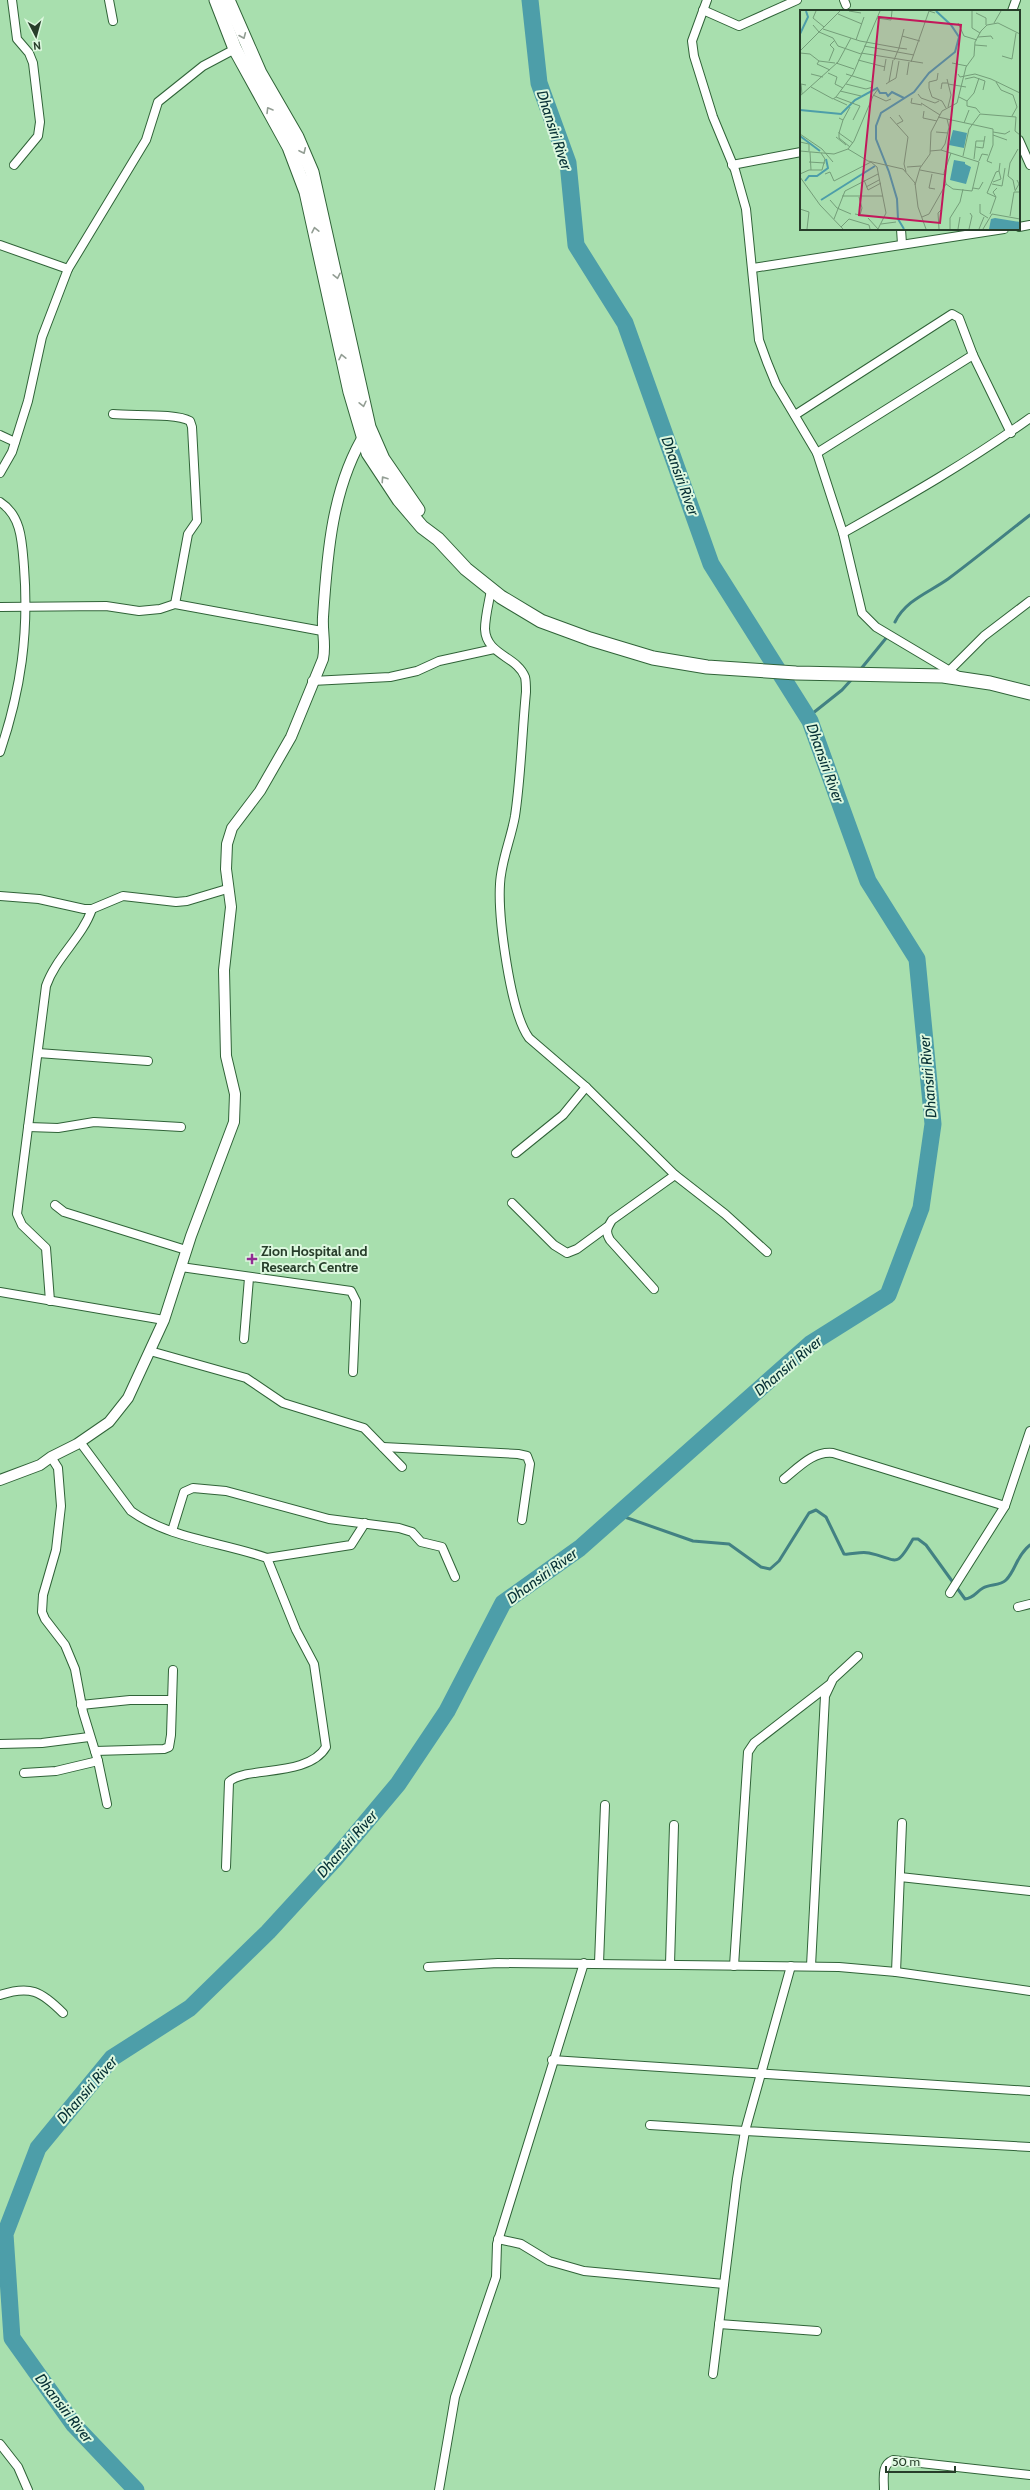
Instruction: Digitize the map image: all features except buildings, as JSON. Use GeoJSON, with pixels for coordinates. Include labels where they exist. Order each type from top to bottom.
{"type":"FeatureCollection","features":[{"type":"Feature","properties":{"kind":"main road"},"geometry":{"type":"LineString","coordinates":[[216,0],[235,49],[289,147],[306,192],[343,362],[362,439],[375,466],[385,482],[422,527],[438,539]]}},
{"type":"Feature","properties":{"kind":"main road"},"geometry":{"type":"LineString","coordinates":[[228,0],[260,73],[294,131],[312,172],[369,427],[376,446],[391,473],[438,539],[466,569],[491,590],[520,610],[564,630],[653,658],[707,667],[796,673],[962,678],[1030,693]]}},
{"type":"Feature","properties":{"kind":"street"},"geometry":{"type":"LineString","coordinates":[[12,0],[17,39],[29,53],[33,63],[40,122],[38,136],[14,165]]}},
{"type":"Feature","properties":{"kind":"street"},"geometry":{"type":"LineString","coordinates":[[109,0],[113,21]]}},
{"type":"Feature","properties":{"kind":"street"},"geometry":{"type":"LineString","coordinates":[[707,0],[692,41],[694,56],[713,117],[732,165],[746,209],[759,340],[776,384],[817,453],[843,533],[862,613],[876,627],[962,678]]}},
{"type":"Feature","properties":{"kind":"street"},"geometry":{"type":"LineString","coordinates":[[703,10],[739,26],[797,0]]}},
{"type":"Feature","properties":{"kind":"street"},"geometry":{"type":"LineString","coordinates":[[1012,10],[1016,0]]}},
{"type":"Feature","properties":{"kind":"street"},"geometry":{"type":"LineString","coordinates":[[0,473],[15,442],[28,401],[42,337],[68,269],[146,140],[158,102],[203,66],[235,49]]}},
{"type":"Feature","properties":{"kind":"street"},"geometry":{"type":"LineString","coordinates":[[1020,142],[1030,165]]}},
{"type":"Feature","properties":{"kind":"street"},"geometry":{"type":"LineString","coordinates":[[732,165],[800,152]]}},
{"type":"Feature","properties":{"kind":"street"},"geometry":{"type":"LineString","coordinates":[[1020,227],[1030,225]]}},
{"type":"Feature","properties":{"kind":"street"},"geometry":{"type":"LineString","coordinates":[[901,230],[902,244]]}},
{"type":"Feature","properties":{"kind":"street"},"geometry":{"type":"LineString","coordinates":[[753,268],[997,230]]}},
{"type":"Feature","properties":{"kind":"street"},"geometry":{"type":"LineString","coordinates":[[0,246],[68,269]]}},
{"type":"Feature","properties":{"kind":"street"},"geometry":{"type":"LineString","coordinates":[[795,415],[948,316],[956,315],[959,318],[974,355],[1011,433]]}},
{"type":"Feature","properties":{"kind":"street"},"geometry":{"type":"LineString","coordinates":[[817,453],[974,355]]}},
{"type":"Feature","properties":{"kind":"street"},"geometry":{"type":"LineString","coordinates":[[113,414],[186,418],[190,421],[192,427],[197,521],[188,534],[175,604]]}},
{"type":"Feature","properties":{"kind":"street"},"geometry":{"type":"LineString","coordinates":[[843,533],[943,477],[1011,433],[1030,418]]}},
{"type":"Feature","properties":{"kind":"street"},"geometry":{"type":"LineString","coordinates":[[0,1480],[40,1465],[51,1457],[80,1442],[109,1422],[128,1398],[164,1320],[186,1250],[234,1122],[235,1094],[226,1056],[224,970],[230,907],[227,889],[227,844],[232,828],[260,791],[291,737],[312,681],[323,659],[325,650],[322,631],[334,514],[357,447],[369,427]]}},
{"type":"Feature","properties":{"kind":"street"},"geometry":{"type":"LineString","coordinates":[[0,435],[15,442]]}},
{"type":"Feature","properties":{"kind":"street"},"geometry":{"type":"LineString","coordinates":[[0,502],[13,514],[18,523],[21,538],[26,606],[24,654],[12,712],[0,752]]}},
{"type":"Feature","properties":{"kind":"street"},"geometry":{"type":"LineString","coordinates":[[491,590],[485,630],[487,641],[494,649],[518,666],[525,677],[526,692],[514,817],[500,884],[500,910],[515,997],[524,1030],[529,1038],[586,1087],[674,1175],[725,1214],[767,1252]]}},
{"type":"Feature","properties":{"kind":"street"},"geometry":{"type":"LineString","coordinates":[[950,670],[984,636],[1030,601]]}},
{"type":"Feature","properties":{"kind":"street"},"geometry":{"type":"LineString","coordinates":[[0,606],[106,606],[139,611],[160,609],[175,604],[322,631]]}},
{"type":"Feature","properties":{"kind":"street"},"geometry":{"type":"LineString","coordinates":[[312,681],[390,677],[417,671],[439,660],[494,649]]}},
{"type":"Feature","properties":{"kind":"street"},"geometry":{"type":"LineString","coordinates":[[0,896],[39,899],[73,908],[92,909],[123,896],[176,902],[187,901],[227,889]]}},
{"type":"Feature","properties":{"kind":"street"},"geometry":{"type":"LineString","coordinates":[[50,1301],[46,1248],[22,1225],[18,1214],[46,986],[51,970],[81,932],[92,909]]}},
{"type":"Feature","properties":{"kind":"street"},"geometry":{"type":"LineString","coordinates":[[38,1053],[148,1061]]}},
{"type":"Feature","properties":{"kind":"street"},"geometry":{"type":"LineString","coordinates":[[516,1153],[563,1115],[586,1087]]}},
{"type":"Feature","properties":{"kind":"street"},"geometry":{"type":"LineString","coordinates":[[28,1127],[58,1128],[94,1122],[181,1127]]}},
{"type":"Feature","properties":{"kind":"street"},"geometry":{"type":"LineString","coordinates":[[512,1203],[554,1245],[567,1253],[577,1249],[607,1227],[612,1220],[674,1175]]}},
{"type":"Feature","properties":{"kind":"street"},"geometry":{"type":"LineString","coordinates":[[55,1205],[64,1212],[186,1250]]}},
{"type":"Feature","properties":{"kind":"street"},"geometry":{"type":"LineString","coordinates":[[607,1227],[607,1234],[610,1240],[654,1289]]}},
{"type":"Feature","properties":{"kind":"street"},"geometry":{"type":"LineString","coordinates":[[181,1267],[249,1278],[351,1291],[356,1301],[354,1372]]}},
{"type":"Feature","properties":{"kind":"street"},"geometry":{"type":"LineString","coordinates":[[244,1339],[249,1278]]}},
{"type":"Feature","properties":{"kind":"street"},"geometry":{"type":"LineString","coordinates":[[0,1292],[164,1320]]}},
{"type":"Feature","properties":{"kind":"street"},"geometry":{"type":"LineString","coordinates":[[150,1351],[246,1378],[283,1403],[364,1428],[402,1467]]}},
{"type":"Feature","properties":{"kind":"street"},"geometry":{"type":"LineString","coordinates":[[950,1593],[1005,1506],[1030,1431]]}},
{"type":"Feature","properties":{"kind":"street"},"geometry":{"type":"LineString","coordinates":[[80,1442],[131,1511],[142,1518],[172,1531],[266,1558],[351,1545],[365,1523]]}},
{"type":"Feature","properties":{"kind":"street"},"geometry":{"type":"LineString","coordinates":[[383,1447],[518,1454],[527,1456],[530,1464],[522,1520]]}},
{"type":"Feature","properties":{"kind":"street"},"geometry":{"type":"LineString","coordinates":[[784,1479],[810,1458],[823,1452],[833,1453],[1005,1506]]}},
{"type":"Feature","properties":{"kind":"street"},"geometry":{"type":"LineString","coordinates":[[51,1457],[58,1468],[61,1506],[56,1550],[43,1595],[42,1612],[45,1619],[71,1656],[80,1691],[81,1705],[89,1737],[98,1760],[107,1804]]}},
{"type":"Feature","properties":{"kind":"street"},"geometry":{"type":"LineString","coordinates":[[172,1531],[184,1492],[193,1488],[226,1490],[329,1519],[399,1528],[412,1532],[421,1542],[442,1547],[455,1577]]}},
{"type":"Feature","properties":{"kind":"street"},"geometry":{"type":"LineString","coordinates":[[226,1867],[229,1782],[239,1776],[276,1771],[295,1766],[322,1753],[326,1747],[314,1664],[299,1637],[266,1558]]}},
{"type":"Feature","properties":{"kind":"street"},"geometry":{"type":"LineString","coordinates":[[1018,1607],[1030,1604]]}},
{"type":"Feature","properties":{"kind":"street"},"geometry":{"type":"LineString","coordinates":[[734,1966],[748,1752],[754,1743],[829,1685],[858,1656]]}},
{"type":"Feature","properties":{"kind":"street"},"geometry":{"type":"LineString","coordinates":[[95,1752],[164,1749],[169,1747],[171,1742],[172,1670]]}},
{"type":"Feature","properties":{"kind":"street"},"geometry":{"type":"LineString","coordinates":[[811,1966],[824,1696],[829,1685]]}},
{"type":"Feature","properties":{"kind":"street"},"geometry":{"type":"LineString","coordinates":[[81,1705],[130,1700],[172,1700]]}},
{"type":"Feature","properties":{"kind":"street"},"geometry":{"type":"LineString","coordinates":[[0,1744],[42,1743],[89,1737]]}},
{"type":"Feature","properties":{"kind":"street"},"geometry":{"type":"LineString","coordinates":[[24,1773],[56,1771],[98,1760]]}},
{"type":"Feature","properties":{"kind":"street"},"geometry":{"type":"LineString","coordinates":[[599,1963],[605,1805]]}},
{"type":"Feature","properties":{"kind":"street"},"geometry":{"type":"LineString","coordinates":[[896,1972],[902,1822]]}},
{"type":"Feature","properties":{"kind":"street"},"geometry":{"type":"LineString","coordinates":[[670,1964],[674,1825]]}},
{"type":"Feature","properties":{"kind":"street"},"geometry":{"type":"LineString","coordinates":[[900,1877],[1030,1891]]}},
{"type":"Feature","properties":{"kind":"street"},"geometry":{"type":"LineString","coordinates":[[439,2490],[455,2397],[496,2277],[498,2240],[552,2060],[584,1963]]}},
{"type":"Feature","properties":{"kind":"street"},"geometry":{"type":"LineString","coordinates":[[428,1967],[470,1964],[584,1963],[811,1966],[896,1972],[1030,1991]]}},
{"type":"Feature","properties":{"kind":"street"},"geometry":{"type":"LineString","coordinates":[[713,2374],[745,2131],[791,1966]]}},
{"type":"Feature","properties":{"kind":"street"},"geometry":{"type":"LineString","coordinates":[[0,1996],[21,1990],[30,1990],[49,1999],[63,2013]]}},
{"type":"Feature","properties":{"kind":"street"},"geometry":{"type":"LineString","coordinates":[[552,2060],[760,2075],[1030,2091]]}},
{"type":"Feature","properties":{"kind":"street"},"geometry":{"type":"LineString","coordinates":[[650,2126],[1030,2147]]}},
{"type":"Feature","properties":{"kind":"street"},"geometry":{"type":"LineString","coordinates":[[498,2240],[521,2244],[549,2261],[584,2270],[724,2284]]}},
{"type":"Feature","properties":{"kind":"street"},"geometry":{"type":"LineString","coordinates":[[719,2324],[817,2331]]}},
{"type":"Feature","properties":{"kind":"street"},"geometry":{"type":"LineString","coordinates":[[0,2444],[18,2467],[28,2490]]}},
{"type":"Feature","properties":{"kind":"street"},"geometry":{"type":"LineString","coordinates":[[884,2490],[885,2467],[887,2463],[893,2460],[1030,2475]]}},
{"type":"Feature","properties":{"kind":"waterway","name":"Dhansiri River"},"geometry":{"type":"LineString","coordinates":[[136,2490],[74,2425],[12,2338],[5,2234],[38,2148],[112,2058],[190,2008],[268,1932],[335,1859],[398,1784],[447,1711],[503,1603],[580,1548],[810,1344],[888,1295],[921,1208],[933,1124],[917,959],[868,881],[810,721],[711,564],[625,323],[576,245],[568,163],[539,83],[530,0]]}},
{"type":"Feature","properties":{"kind":"waterway"},"geometry":{"type":"LineString","coordinates":[[895,622],[911,602],[948,579],[1030,515]]}},
{"type":"Feature","properties":{"kind":"waterway"},"geometry":{"type":"LineString","coordinates":[[860,670],[887,637]]}},
{"type":"Feature","properties":{"kind":"waterway"},"geometry":{"type":"LineString","coordinates":[[808,717],[842,690],[852,679]]}},
{"type":"Feature","properties":{"kind":"waterway"},"geometry":{"type":"LineString","coordinates":[[619,1515],[693,1541],[729,1544],[761,1567],[770,1569],[779,1561],[809,1513],[816,1510],[826,1517],[844,1554],[866,1553],[895,1560],[899,1559],[903,1555],[913,1539],[918,1539],[926,1545],[965,1599],[973,1596],[983,1588],[1004,1582],[1012,1572],[1025,1549],[1030,1545]]}},
{"type":"Feature","properties":{"kind":"place","name":"Zion Hospital and Research Centre"},"geometry":{"type":"Point","coordinates":[252,1259]}}]}
